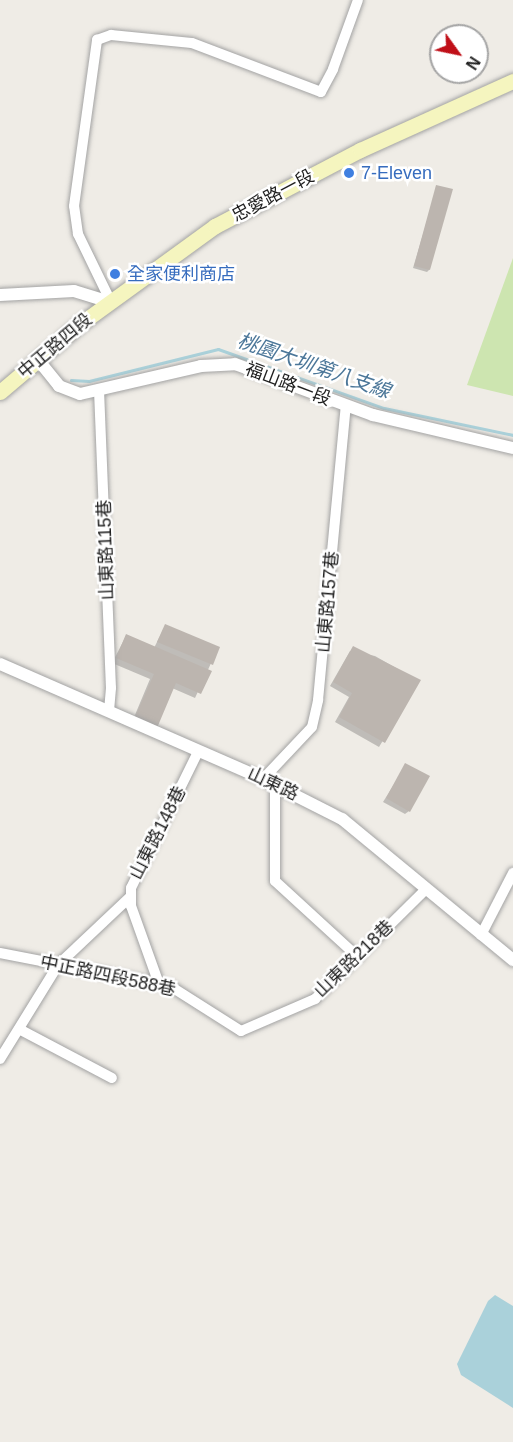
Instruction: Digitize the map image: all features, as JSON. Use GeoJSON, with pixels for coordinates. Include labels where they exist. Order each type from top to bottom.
{"type":"FeatureCollection","features":[{"type":"Feature","properties":{"kind":"main road","name":"忠愛路一段"},"geometry":{"type":"LineString","coordinates":[[111,302],[215,226],[360,150],[513,81]]}},
{"type":"Feature","properties":{"kind":"main road","name":"中正路四段"},"geometry":{"type":"LineString","coordinates":[[0,392],[111,302]]}},
{"type":"Feature","properties":{"kind":"street"},"geometry":{"type":"LineString","coordinates":[[111,302],[78,234],[74,206],[97,40],[111,36],[192,43],[321,92],[333,69],[358,0]]}},
{"type":"Feature","properties":{"kind":"street"},"geometry":{"type":"LineString","coordinates":[[0,295],[74,291],[111,302]]}},
{"type":"Feature","properties":{"kind":"street","name":"福山路一段"},"geometry":{"type":"LineString","coordinates":[[39,361],[59,386],[80,394],[201,366],[236,364],[346,406],[513,448]]}},
{"type":"Feature","properties":{"kind":"street","name":"山東路115巷"},"geometry":{"type":"LineString","coordinates":[[99,390],[111,688],[109,710]]}},
{"type":"Feature","properties":{"kind":"street","name":"山東路157巷"},"geometry":{"type":"LineString","coordinates":[[263,779],[312,728],[318,700],[346,406]]}},
{"type":"Feature","properties":{"kind":"street","name":"山東路"},"geometry":{"type":"LineString","coordinates":[[0,664],[263,779],[342,819],[513,960]]}},
{"type":"Feature","properties":{"kind":"street","name":"山東路148巷"},"geometry":{"type":"LineString","coordinates":[[159,984],[130,897],[198,752]]}},
{"type":"Feature","properties":{"kind":"street"},"geometry":{"type":"LineString","coordinates":[[275,785],[275,881],[358,957]]}},
{"type":"Feature","properties":{"kind":"street"},"geometry":{"type":"LineString","coordinates":[[481,934],[513,873]]}},
{"type":"Feature","properties":{"kind":"street","name":"山東路218巷"},"geometry":{"type":"LineString","coordinates":[[241,1031],[315,999],[426,890]]}},
{"type":"Feature","properties":{"kind":"street"},"geometry":{"type":"LineString","coordinates":[[0,1059],[58,965],[130,897]]}},
{"type":"Feature","properties":{"kind":"street","name":"中正路四段588巷"},"geometry":{"type":"LineString","coordinates":[[0,953],[180,989],[241,1031]]}},
{"type":"Feature","properties":{"kind":"street"},"geometry":{"type":"LineString","coordinates":[[19,1029],[112,1078]]}},
{"type":"Feature","properties":{"kind":"green space"},"geometry":{"type":"Polygon","coordinates":[[[513,258],[513,396],[467,385],[513,258]]]}},
{"type":"Feature","properties":{"kind":"water"},"geometry":{"type":"Polygon","coordinates":[[[495,1295],[513,1306],[513,1408],[461,1375],[457,1364],[488,1301],[495,1295]]]}},
{"type":"Feature","properties":{"kind":"building"},"geometry":{"type":"Polygon","coordinates":[[[436,185],[453,189],[430,270],[414,266],[436,185]]]}},
{"type":"Feature","properties":{"kind":"building"},"geometry":{"type":"Polygon","coordinates":[[[165,624],[220,647],[213,665],[157,642],[165,624]]]}},
{"type":"Feature","properties":{"kind":"building"},"geometry":{"type":"Polygon","coordinates":[[[126,634],[212,671],[201,694],[176,683],[157,728],[134,719],[154,674],[116,658],[126,634]]]}},
{"type":"Feature","properties":{"kind":"building"},"geometry":{"type":"Polygon","coordinates":[[[353,646],[421,680],[385,743],[339,717],[352,693],[333,682],[353,646]]]}},
{"type":"Feature","properties":{"kind":"building"},"geometry":{"type":"Polygon","coordinates":[[[405,763],[430,776],[410,812],[386,798],[405,763]]]}},
{"type":"Feature","properties":{"kind":"waterway","name":"桃園大圳第八支線"},"geometry":{"type":"LineString","coordinates":[[71,380],[89,381],[218,349],[384,408],[513,435]]}},
{"type":"Feature","properties":{"kind":"place","name":"7-Eleven"},"geometry":{"type":"Point","coordinates":[349,173]}},
{"type":"Feature","properties":{"kind":"place","name":"全家便利商店"},"geometry":{"type":"Point","coordinates":[115,274]}}]}
